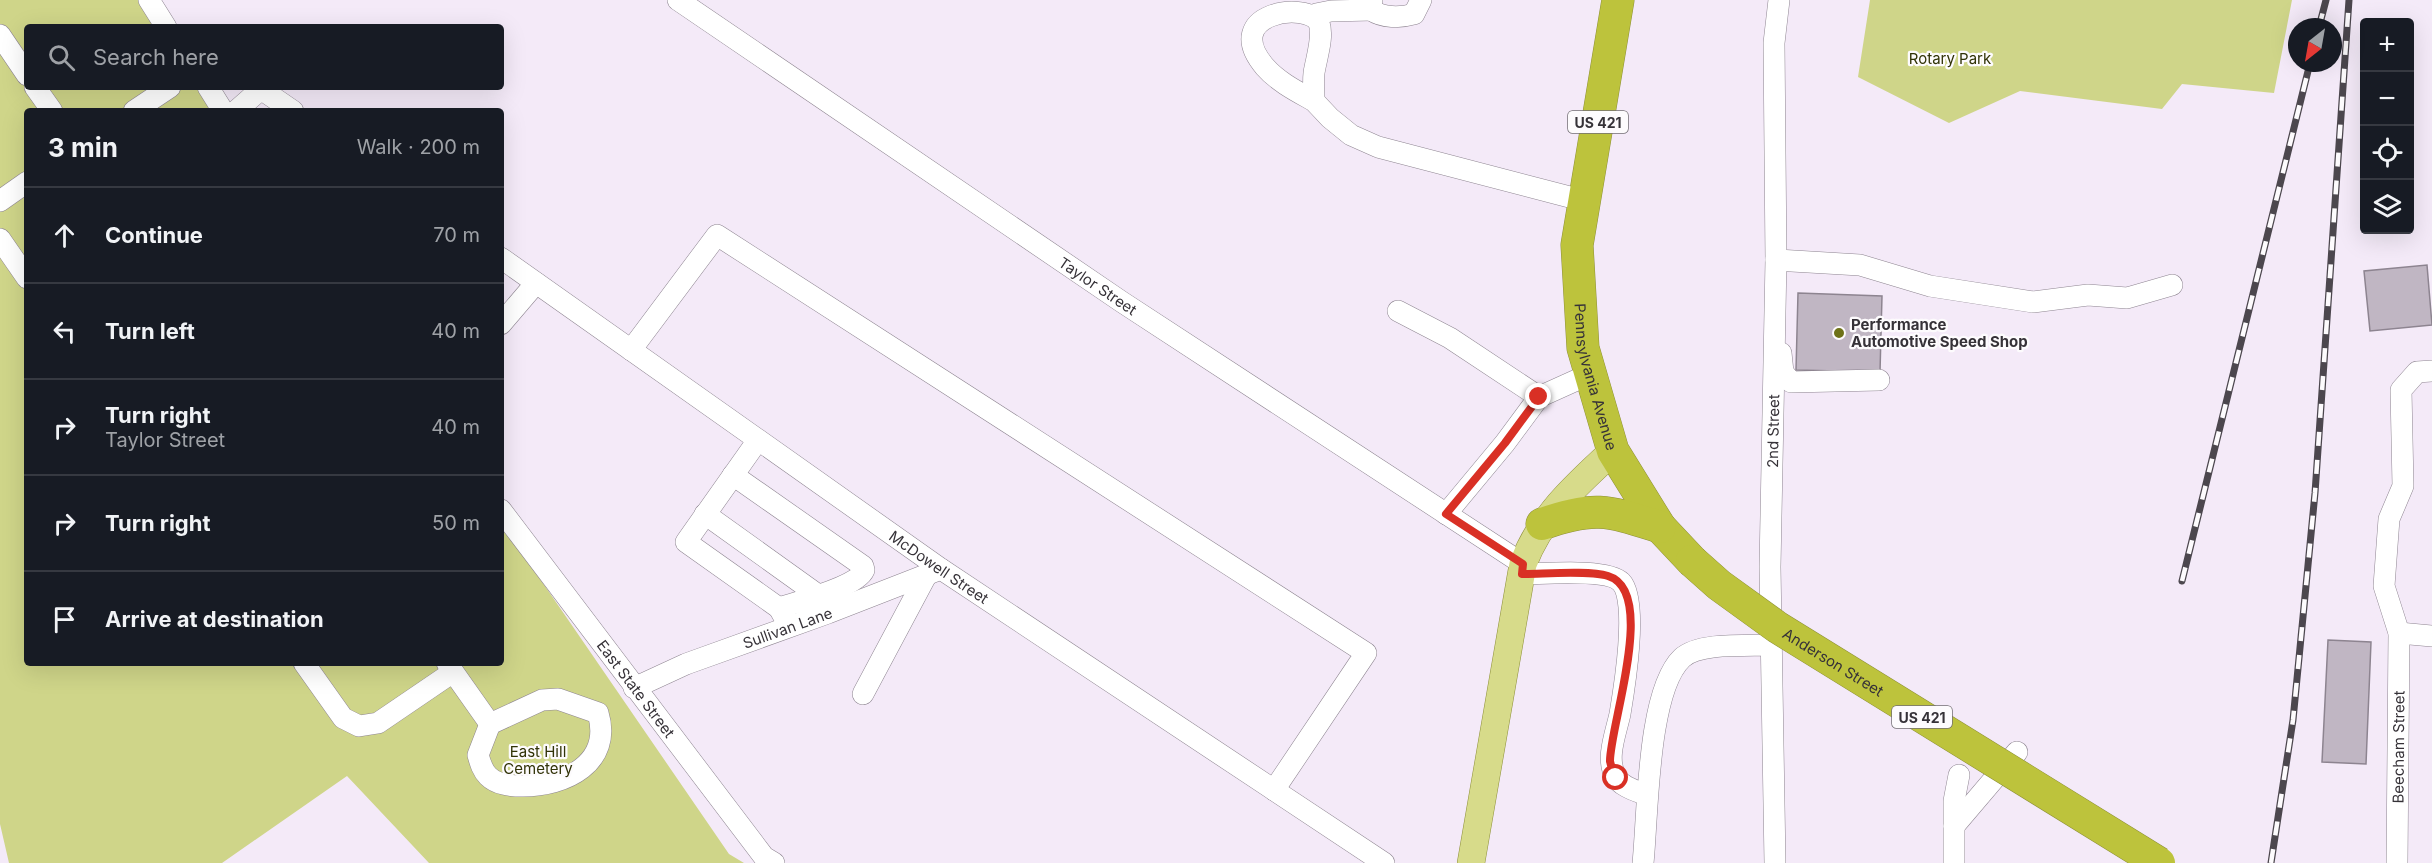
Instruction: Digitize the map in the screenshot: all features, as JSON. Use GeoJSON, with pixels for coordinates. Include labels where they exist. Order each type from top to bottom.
{"type":"FeatureCollection","features":[{"type":"Feature","properties":{"kind":"highway","name":"Pennsylvania Avenue"},"geometry":{"type":"LineString","coordinates":[[1613,451],[1583,348],[1577,245],[1618,0]]}},
{"type":"Feature","properties":{"kind":"highway","name":"Anderson Street"},"geometry":{"type":"LineString","coordinates":[[1613,451],[1660,527],[1692,561],[1719,585],[1778,627],[2159,863]]}},
{"type":"Feature","properties":{"kind":"highway"},"geometry":{"type":"LineString","coordinates":[[1542,524],[1588,511],[1617,514],[1660,527]]}},
{"type":"Feature","properties":{"kind":"main road","name":"Pennsylvania Avenue"},"geometry":{"type":"LineString","coordinates":[[1471,863],[1522,569],[1542,524],[1570,490],[1613,451]]}},
{"type":"Feature","properties":{"kind":"street"},"geometry":{"type":"LineString","coordinates":[[148,0],[165,24]]}},
{"type":"Feature","properties":{"kind":"street","name":"Taylor Street"},"geometry":{"type":"LineString","coordinates":[[678,0],[1112,296],[1446,514],[1522,569]]}},
{"type":"Feature","properties":{"kind":"street"},"geometry":{"type":"LineString","coordinates":[[1316,15],[1331,10],[1371,5],[1377,14],[1402,17],[1414,14],[1421,0]]}},
{"type":"Feature","properties":{"kind":"street","name":"2nd Street"},"geometry":{"type":"LineString","coordinates":[[1775,863],[1770,567],[1775,407],[1786,261],[1774,43],[1779,0]]}},
{"type":"Feature","properties":{"kind":"street"},"geometry":{"type":"LineString","coordinates":[[1314,101],[1314,76],[1320,26],[1316,15],[1302,8],[1277,7],[1262,13],[1253,28],[1254,45],[1264,67],[1286,85],[1314,101],[1351,135],[1378,147],[1585,201]]}},
{"type":"Feature","properties":{"kind":"street"},"geometry":{"type":"LineString","coordinates":[[0,35],[24,71]]}},
{"type":"Feature","properties":{"kind":"street"},"geometry":{"type":"LineString","coordinates":[[37,90],[50,108]]}},
{"type":"Feature","properties":{"kind":"street"},"geometry":{"type":"LineString","coordinates":[[138,108],[166,90]]}},
{"type":"Feature","properties":{"kind":"street"},"geometry":{"type":"LineString","coordinates":[[210,90],[221,108]]}},
{"type":"Feature","properties":{"kind":"street"},"geometry":{"type":"LineString","coordinates":[[239,108],[258,90]]}},
{"type":"Feature","properties":{"kind":"street"},"geometry":{"type":"LineString","coordinates":[[263,90],[289,108]]}},
{"type":"Feature","properties":{"kind":"street"},"geometry":{"type":"LineString","coordinates":[[0,201],[24,184]]}},
{"type":"Feature","properties":{"kind":"street"},"geometry":{"type":"LineString","coordinates":[[632,350],[717,235],[1366,653],[1274,790]]}},
{"type":"Feature","properties":{"kind":"street"},"geometry":{"type":"LineString","coordinates":[[0,239],[24,274]]}},
{"type":"Feature","properties":{"kind":"street","name":"McDowell Street"},"geometry":{"type":"LineString","coordinates":[[504,260],[759,440],[934,571],[1384,863]]}},
{"type":"Feature","properties":{"kind":"street"},"geometry":{"type":"LineString","coordinates":[[1791,382],[1783,372],[1781,348],[1786,293],[1786,261],[1860,266],[1930,286],[2033,302],[2088,295],[2127,298],[2172,285]]}},
{"type":"Feature","properties":{"kind":"street"},"geometry":{"type":"LineString","coordinates":[[504,320],[536,283]]}},
{"type":"Feature","properties":{"kind":"street"},"geometry":{"type":"LineString","coordinates":[[1398,311],[1450,338],[1539,397]]}},
{"type":"Feature","properties":{"kind":"street","name":"Beecham Street"},"geometry":{"type":"LineString","coordinates":[[2397,863],[2399,633],[2384,586],[2389,519],[2403,486],[2401,390],[2417,372],[2432,371]]}},
{"type":"Feature","properties":{"kind":"street"},"geometry":{"type":"LineString","coordinates":[[1446,514],[1505,443],[1539,397],[1590,374]]}},
{"type":"Feature","properties":{"kind":"street"},"geometry":{"type":"LineString","coordinates":[[1791,382],[1879,380]]}},
{"type":"Feature","properties":{"kind":"street"},"geometry":{"type":"LineString","coordinates":[[1775,407],[1791,382]]}},
{"type":"Feature","properties":{"kind":"street"},"geometry":{"type":"LineString","coordinates":[[733,475],[863,566],[864,570],[859,578],[818,595],[784,617],[688,545],[687,538],[705,514],[733,475],[759,440]]}},
{"type":"Feature","properties":{"kind":"street","name":"East State Street"},"geometry":{"type":"LineString","coordinates":[[504,514],[766,861]]}},
{"type":"Feature","properties":{"kind":"street"},"geometry":{"type":"LineString","coordinates":[[705,514],[818,595]]}},
{"type":"Feature","properties":{"kind":"street"},"geometry":{"type":"LineString","coordinates":[[1522,569],[1608,575],[1622,583],[1627,595],[1631,619],[1622,700],[1610,762],[1616,778],[1629,788],[1647,795]]}},
{"type":"Feature","properties":{"kind":"street"},"geometry":{"type":"LineString","coordinates":[[863,694],[934,571]]}},
{"type":"Feature","properties":{"kind":"street","name":"Sullivan Lane"},"geometry":{"type":"LineString","coordinates":[[634,688],[784,617],[934,571]]}},
{"type":"Feature","properties":{"kind":"street"},"geometry":{"type":"LineString","coordinates":[[2399,633],[2432,636]]}},
{"type":"Feature","properties":{"kind":"street"},"geometry":{"type":"LineString","coordinates":[[1643,863],[1648,776],[1659,712],[1670,675],[1683,657],[1703,648],[1771,645]]}},
{"type":"Feature","properties":{"kind":"street"},"geometry":{"type":"LineString","coordinates":[[306,666],[343,718],[359,726],[378,723],[450,668],[490,724]]}},
{"type":"Feature","properties":{"kind":"street"},"geometry":{"type":"LineString","coordinates":[[558,699],[583,705],[598,713],[602,725],[595,754],[573,775],[557,783],[522,786],[498,783],[488,776],[481,766],[478,755],[490,724],[542,700],[558,699]]}},
{"type":"Feature","properties":{"kind":"street"},"geometry":{"type":"LineString","coordinates":[[1954,826],[2017,752]]}},
{"type":"Feature","properties":{"kind":"street"},"geometry":{"type":"LineString","coordinates":[[1954,863],[1955,790],[1959,775]]}},
{"type":"Feature","properties":{"kind":"green space","name":"East Hill Cemetery"},"geometry":{"type":"Polygon","coordinates":[[[0,0],[141,0],[158,24],[24,24],[24,90],[203,90],[216,108],[24,108],[24,666],[504,666],[504,526],[729,854],[744,863],[429,863],[347,776],[222,863],[9,863],[0,824],[0,0]]]}},
{"type":"Feature","properties":{"kind":"green space","name":"Rotary Park"},"geometry":{"type":"Polygon","coordinates":[[[1870,0],[2292,0],[2274,93],[2182,84],[2162,109],[2020,91],[1949,123],[1858,77],[1870,0]]]}},
{"type":"Feature","properties":{"kind":"building"},"geometry":{"type":"Polygon","coordinates":[[[2427,265],[2432,325],[2370,331],[2364,271],[2427,265]]]}},
{"type":"Feature","properties":{"kind":"building","name":"Performance Automotive Speed Shop"},"geometry":{"type":"Polygon","coordinates":[[[1798,293],[1882,296],[1880,372],[1796,370],[1798,293]]]}},
{"type":"Feature","properties":{"kind":"building"},"geometry":{"type":"Polygon","coordinates":[[[2328,640],[2371,642],[2366,764],[2322,762],[2328,640]]]}},
{"type":"Feature","properties":{"kind":"railway"},"geometry":{"type":"LineString","coordinates":[[2321,18],[2326,0]]}},
{"type":"Feature","properties":{"kind":"railway"},"geometry":{"type":"LineString","coordinates":[[2271,863],[2293,720],[2315,493],[2349,0]]}},
{"type":"Feature","properties":{"kind":"railway"},"geometry":{"type":"LineString","coordinates":[[2182,581],[2308,72]]}},
{"type":"Feature","properties":{"kind":"place","name":"Performance Automotive Speed Shop"},"geometry":{"type":"Point","coordinates":[1839,333]}},
{"type":"Feature","properties":{"kind":"route"},"geometry":{"type":"LineString","coordinates":[[1539,397],[1505,443],[1446,514],[1523,564],[1522,574],[1608,575],[1622,583],[1627,595],[1631,619],[1622,700],[1610,762],[1616,778]]}}]}
